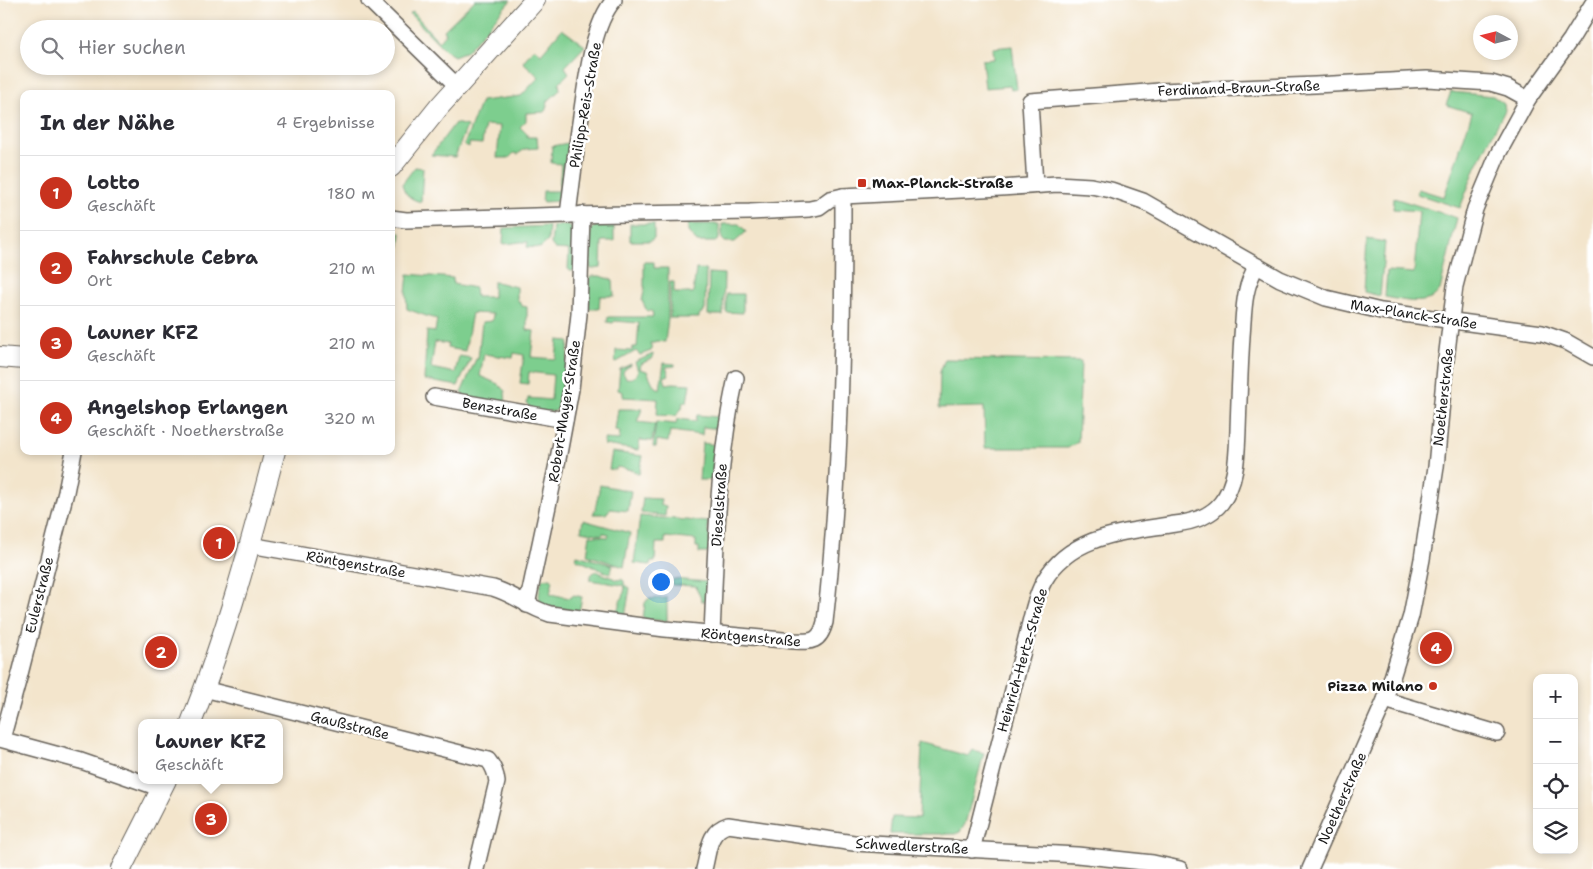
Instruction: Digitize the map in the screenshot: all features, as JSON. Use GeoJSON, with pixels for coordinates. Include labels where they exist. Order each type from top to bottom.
{"type":"FeatureCollection","features":[{"type":"Feature","properties":{"kind":"street"},"geometry":{"type":"LineString","coordinates":[[369,0],[389,20]]}},
{"type":"Feature","properties":{"kind":"street"},"geometry":{"type":"LineString","coordinates":[[395,162],[457,86],[535,0]]}},
{"type":"Feature","properties":{"kind":"street","name":"Philipp-Reis-Straße"},"geometry":{"type":"LineString","coordinates":[[575,214],[578,133],[590,60],[604,15],[614,0]]}},
{"type":"Feature","properties":{"kind":"street","name":"Noetherstraße"},"geometry":{"type":"LineString","coordinates":[[1310,869],[1385,700],[1410,616],[1422,560],[1436,467],[1455,286],[1475,210],[1498,154],[1528,99],[1571,39],[1593,3]]}},
{"type":"Feature","properties":{"kind":"street"},"geometry":{"type":"LineString","coordinates":[[395,25],[457,86]]}},
{"type":"Feature","properties":{"kind":"street","name":"Ferdinand-Braun-Straße"},"geometry":{"type":"LineString","coordinates":[[1035,185],[1030,101],[1160,91],[1427,79],[1491,83],[1508,88],[1528,99]]}},
{"type":"Feature","properties":{"kind":"street","name":"Max-Planck-Straße"},"geometry":{"type":"LineString","coordinates":[[395,219],[406,220],[815,209],[830,199],[843,196],[1076,184],[1128,195],[1158,208],[1257,266],[1300,288],[1344,303],[1381,311],[1550,335],[1593,357]]}},
{"type":"Feature","properties":{"kind":"street","name":"Röntgenstraße"},"geometry":{"type":"LineString","coordinates":[[250,545],[493,588],[550,614],[712,634],[809,641],[818,637],[823,628],[834,533],[840,449],[843,342],[843,196]]}},
{"type":"Feature","properties":{"kind":"street","name":"Robert-Mayer-Straße"},"geometry":{"type":"LineString","coordinates":[[527,605],[570,389],[579,314],[575,214]]}},
{"type":"Feature","properties":{"kind":"street","name":"Heinrich-Hertz-Straße"},"geometry":{"type":"LineString","coordinates":[[972,850],[1028,631],[1038,596],[1050,572],[1063,558],[1089,542],[1107,535],[1194,521],[1220,505],[1228,494],[1234,478],[1237,448],[1245,297],[1249,281],[1257,266]]}},
{"type":"Feature","properties":{"kind":"street"},"geometry":{"type":"LineString","coordinates":[[0,356],[20,358]]}},
{"type":"Feature","properties":{"kind":"street","name":"Dieselstraße"},"geometry":{"type":"LineString","coordinates":[[712,634],[720,479],[727,423],[736,378]]}},
{"type":"Feature","properties":{"kind":"street","name":"Benzstraße"},"geometry":{"type":"LineString","coordinates":[[434,397],[565,420]]}},
{"type":"Feature","properties":{"kind":"street","name":"Eulerstraße"},"geometry":{"type":"LineString","coordinates":[[1,739],[20,674],[66,492],[73,455]]}},
{"type":"Feature","properties":{"kind":"street"},"geometry":{"type":"LineString","coordinates":[[193,719],[218,652],[250,545],[274,455]]}},
{"type":"Feature","properties":{"kind":"street","name":"Gaußstraße"},"geometry":{"type":"LineString","coordinates":[[204,689],[488,760],[493,765],[497,782],[476,869]]}},
{"type":"Feature","properties":{"kind":"street"},"geometry":{"type":"LineString","coordinates":[[1385,700],[1497,733]]}},
{"type":"Feature","properties":{"kind":"street"},"geometry":{"type":"LineString","coordinates":[[1,739],[138,777]]}},
{"type":"Feature","properties":{"kind":"street"},"geometry":{"type":"LineString","coordinates":[[121,869],[164,785]]}},
{"type":"Feature","properties":{"kind":"street","name":"Schwedlerstraße"},"geometry":{"type":"LineString","coordinates":[[704,869],[712,838],[718,829],[728,825],[854,843],[1077,855],[1154,863],[1180,869]]}},
{"type":"Feature","properties":{"kind":"green space"},"geometry":{"type":"Polygon","coordinates":[[[475,0],[511,0],[467,51],[454,56],[446,51],[410,14],[413,12],[438,41],[446,34],[444,30],[475,0]]]}},
{"type":"Feature","properties":{"kind":"green space"},"geometry":{"type":"Polygon","coordinates":[[[562,29],[585,46],[565,67],[569,73],[559,83],[560,90],[548,101],[545,112],[526,113],[526,121],[520,127],[527,134],[527,137],[537,137],[538,148],[525,149],[518,154],[514,153],[509,158],[497,158],[500,126],[485,125],[482,144],[469,143],[469,147],[464,145],[481,101],[521,96],[539,77],[523,62],[534,48],[541,54],[562,29]]]}},
{"type":"Feature","properties":{"kind":"green space"},"geometry":{"type":"Polygon","coordinates":[[[1012,46],[1017,89],[1011,90],[1010,86],[985,88],[982,60],[994,59],[993,48],[1012,46]]]}},
{"type":"Feature","properties":{"kind":"green space"},"geometry":{"type":"Polygon","coordinates":[[[1451,92],[1493,96],[1504,104],[1505,110],[1476,167],[1460,208],[1417,194],[1418,189],[1444,197],[1472,113],[1446,105],[1451,92]]]}},
{"type":"Feature","properties":{"kind":"green space"},"geometry":{"type":"Polygon","coordinates":[[[455,123],[467,126],[455,157],[431,155],[455,123]]]}},
{"type":"Feature","properties":{"kind":"green space"},"geometry":{"type":"Polygon","coordinates":[[[568,143],[562,201],[542,202],[543,191],[559,191],[561,164],[551,163],[552,146],[568,143]]]}},
{"type":"Feature","properties":{"kind":"green space"},"geometry":{"type":"Polygon","coordinates":[[[415,167],[423,168],[421,202],[408,196],[402,184],[415,167]]]}},
{"type":"Feature","properties":{"kind":"green space"},"geometry":{"type":"Polygon","coordinates":[[[1394,198],[1457,218],[1440,290],[1429,299],[1411,301],[1385,297],[1387,271],[1414,273],[1419,211],[1393,209],[1394,198]]]}},
{"type":"Feature","properties":{"kind":"green space"},"geometry":{"type":"Polygon","coordinates":[[[599,224],[614,224],[614,241],[602,241],[601,268],[592,269],[590,268],[591,231],[599,224]]]}},
{"type":"Feature","properties":{"kind":"green space"},"geometry":{"type":"Polygon","coordinates":[[[630,224],[654,224],[654,238],[650,241],[630,241],[630,224]]]}},
{"type":"Feature","properties":{"kind":"green space"},"geometry":{"type":"Polygon","coordinates":[[[688,224],[719,224],[719,239],[715,242],[697,242],[688,232],[688,224]]]}},
{"type":"Feature","properties":{"kind":"green space"},"geometry":{"type":"Polygon","coordinates":[[[722,224],[739,224],[746,231],[735,242],[725,242],[722,239],[722,224]]]}},
{"type":"Feature","properties":{"kind":"green space"},"geometry":{"type":"Polygon","coordinates":[[[568,225],[574,229],[574,271],[568,269],[569,250],[555,249],[551,244],[553,226],[568,225]]]}},
{"type":"Feature","properties":{"kind":"green space"},"geometry":{"type":"Polygon","coordinates":[[[549,226],[548,241],[540,248],[527,247],[528,242],[503,244],[504,228],[549,226]]]}},
{"type":"Feature","properties":{"kind":"green space"},"geometry":{"type":"Polygon","coordinates":[[[395,233],[401,233],[397,273],[395,273],[395,233]]]}},
{"type":"Feature","properties":{"kind":"green space"},"geometry":{"type":"Polygon","coordinates":[[[1367,239],[1385,242],[1380,296],[1364,292],[1367,239]]]}},
{"type":"Feature","properties":{"kind":"green space"},"geometry":{"type":"Polygon","coordinates":[[[644,262],[654,262],[654,268],[668,268],[668,318],[665,342],[656,341],[656,343],[650,343],[651,351],[640,355],[636,351],[615,363],[616,350],[632,351],[633,347],[637,347],[639,323],[607,322],[608,317],[653,317],[652,311],[647,311],[642,301],[645,287],[644,262]]]}},
{"type":"Feature","properties":{"kind":"green space"},"geometry":{"type":"Polygon","coordinates":[[[696,269],[706,270],[705,310],[699,315],[699,318],[670,318],[670,282],[674,282],[674,293],[693,293],[696,269]]]}},
{"type":"Feature","properties":{"kind":"green space"},"geometry":{"type":"Polygon","coordinates":[[[709,273],[724,274],[723,315],[708,315],[709,273]]]}},
{"type":"Feature","properties":{"kind":"green space"},"geometry":{"type":"Polygon","coordinates":[[[408,274],[453,278],[453,284],[475,288],[476,297],[493,297],[493,282],[517,287],[517,299],[522,306],[527,307],[527,330],[534,331],[531,357],[556,359],[558,340],[569,341],[564,398],[557,410],[552,412],[532,411],[527,404],[528,398],[551,400],[553,375],[529,372],[528,384],[520,383],[524,355],[514,353],[513,358],[484,354],[480,376],[498,384],[505,391],[506,405],[464,396],[461,393],[476,359],[478,359],[482,322],[492,321],[493,314],[472,313],[465,351],[447,348],[448,344],[435,342],[431,368],[455,373],[459,356],[471,358],[458,386],[424,380],[427,331],[435,332],[437,319],[407,309],[408,274]]]}},
{"type":"Feature","properties":{"kind":"green space"},"geometry":{"type":"Polygon","coordinates":[[[592,276],[613,280],[614,296],[600,296],[599,309],[589,309],[589,278],[592,276]]]}},
{"type":"Feature","properties":{"kind":"green space"},"geometry":{"type":"Polygon","coordinates":[[[726,294],[743,294],[743,313],[726,312],[726,294]]]}},
{"type":"Feature","properties":{"kind":"green space"},"geometry":{"type":"Polygon","coordinates":[[[653,354],[653,358],[641,364],[640,369],[647,371],[654,386],[660,389],[664,363],[675,364],[675,366],[666,367],[669,375],[664,377],[666,384],[690,384],[687,402],[683,402],[682,408],[676,416],[657,415],[658,399],[623,397],[623,392],[618,390],[620,369],[631,364],[623,373],[626,378],[634,377],[638,371],[635,362],[653,354]]]}},
{"type":"Feature","properties":{"kind":"green space"},"geometry":{"type":"Polygon","coordinates":[[[945,359],[1081,361],[1078,442],[1068,448],[985,448],[984,407],[939,408],[940,372],[945,359]]]}},
{"type":"Feature","properties":{"kind":"green space"},"geometry":{"type":"Polygon","coordinates":[[[618,409],[642,409],[637,422],[655,424],[652,441],[640,440],[638,450],[604,445],[604,439],[619,440],[620,431],[615,430],[618,409]]]}},
{"type":"Feature","properties":{"kind":"green space"},"geometry":{"type":"Polygon","coordinates":[[[697,415],[718,417],[721,421],[720,429],[703,427],[702,435],[670,431],[668,442],[657,440],[656,447],[653,447],[656,422],[676,424],[677,419],[696,421],[697,415]]]}},
{"type":"Feature","properties":{"kind":"green space"},"geometry":{"type":"Polygon","coordinates":[[[702,443],[718,445],[714,480],[699,480],[702,443]]]}},
{"type":"Feature","properties":{"kind":"green space"},"geometry":{"type":"Polygon","coordinates":[[[612,452],[643,456],[639,474],[632,470],[617,467],[615,470],[609,469],[612,452]]]}},
{"type":"Feature","properties":{"kind":"green space"},"geometry":{"type":"Polygon","coordinates":[[[600,485],[631,491],[628,511],[610,509],[606,514],[593,514],[600,485]]]}},
{"type":"Feature","properties":{"kind":"green space"},"geometry":{"type":"Polygon","coordinates":[[[643,498],[661,499],[660,505],[666,506],[665,516],[641,513],[643,498]]]}},
{"type":"Feature","properties":{"kind":"green space"},"geometry":{"type":"Polygon","coordinates":[[[640,516],[708,522],[708,532],[710,532],[709,553],[699,553],[699,547],[696,547],[696,540],[665,537],[665,543],[656,543],[655,562],[651,562],[650,565],[634,563],[640,516]]]}},
{"type":"Feature","properties":{"kind":"green space"},"geometry":{"type":"Polygon","coordinates":[[[583,520],[630,533],[624,567],[587,555],[590,535],[608,537],[609,534],[603,533],[602,535],[581,531],[583,520]]]}},
{"type":"Feature","properties":{"kind":"green space"},"geometry":{"type":"Polygon","coordinates":[[[577,555],[613,565],[610,574],[576,559],[577,555]]]}},
{"type":"Feature","properties":{"kind":"green space"},"geometry":{"type":"Polygon","coordinates":[[[595,571],[618,580],[621,579],[624,581],[624,585],[630,588],[625,617],[611,615],[612,609],[617,610],[620,607],[620,601],[625,588],[622,585],[589,580],[595,571]]]}},
{"type":"Feature","properties":{"kind":"green space"},"geometry":{"type":"Polygon","coordinates":[[[551,578],[553,580],[550,594],[570,598],[574,595],[582,597],[579,612],[546,606],[540,601],[539,594],[542,579],[551,578]]]}},
{"type":"Feature","properties":{"kind":"green space"},"geometry":{"type":"Polygon","coordinates":[[[673,579],[708,582],[707,601],[701,601],[696,586],[672,585],[673,579]]]}},
{"type":"Feature","properties":{"kind":"green space"},"geometry":{"type":"Polygon","coordinates":[[[667,598],[667,621],[643,619],[645,603],[648,599],[667,598]]]}},
{"type":"Feature","properties":{"kind":"green space"},"geometry":{"type":"Polygon","coordinates":[[[922,743],[968,756],[972,750],[984,753],[965,824],[960,832],[955,834],[890,834],[892,817],[919,818],[922,743]]]}},
{"type":"Feature","properties":{"kind":"place","name":"Max-Planck-Straße"},"geometry":{"type":"Point","coordinates":[862,183]}},
{"type":"Feature","properties":{"kind":"place","name":"Lotto"},"geometry":{"type":"Point","coordinates":[219,543]}},
{"type":"Feature","properties":{"kind":"place","name":"Angelshop Erlangen"},"geometry":{"type":"Point","coordinates":[1436,648]}},
{"type":"Feature","properties":{"kind":"place","name":"Fahrschule Cebra"},"geometry":{"type":"Point","coordinates":[161,652]}},
{"type":"Feature","properties":{"kind":"place","name":"Pizza Milano"},"geometry":{"type":"Point","coordinates":[1433,686]}},
{"type":"Feature","properties":{"kind":"place","name":"Launer KFZ"},"geometry":{"type":"Point","coordinates":[211,819]}}]}
